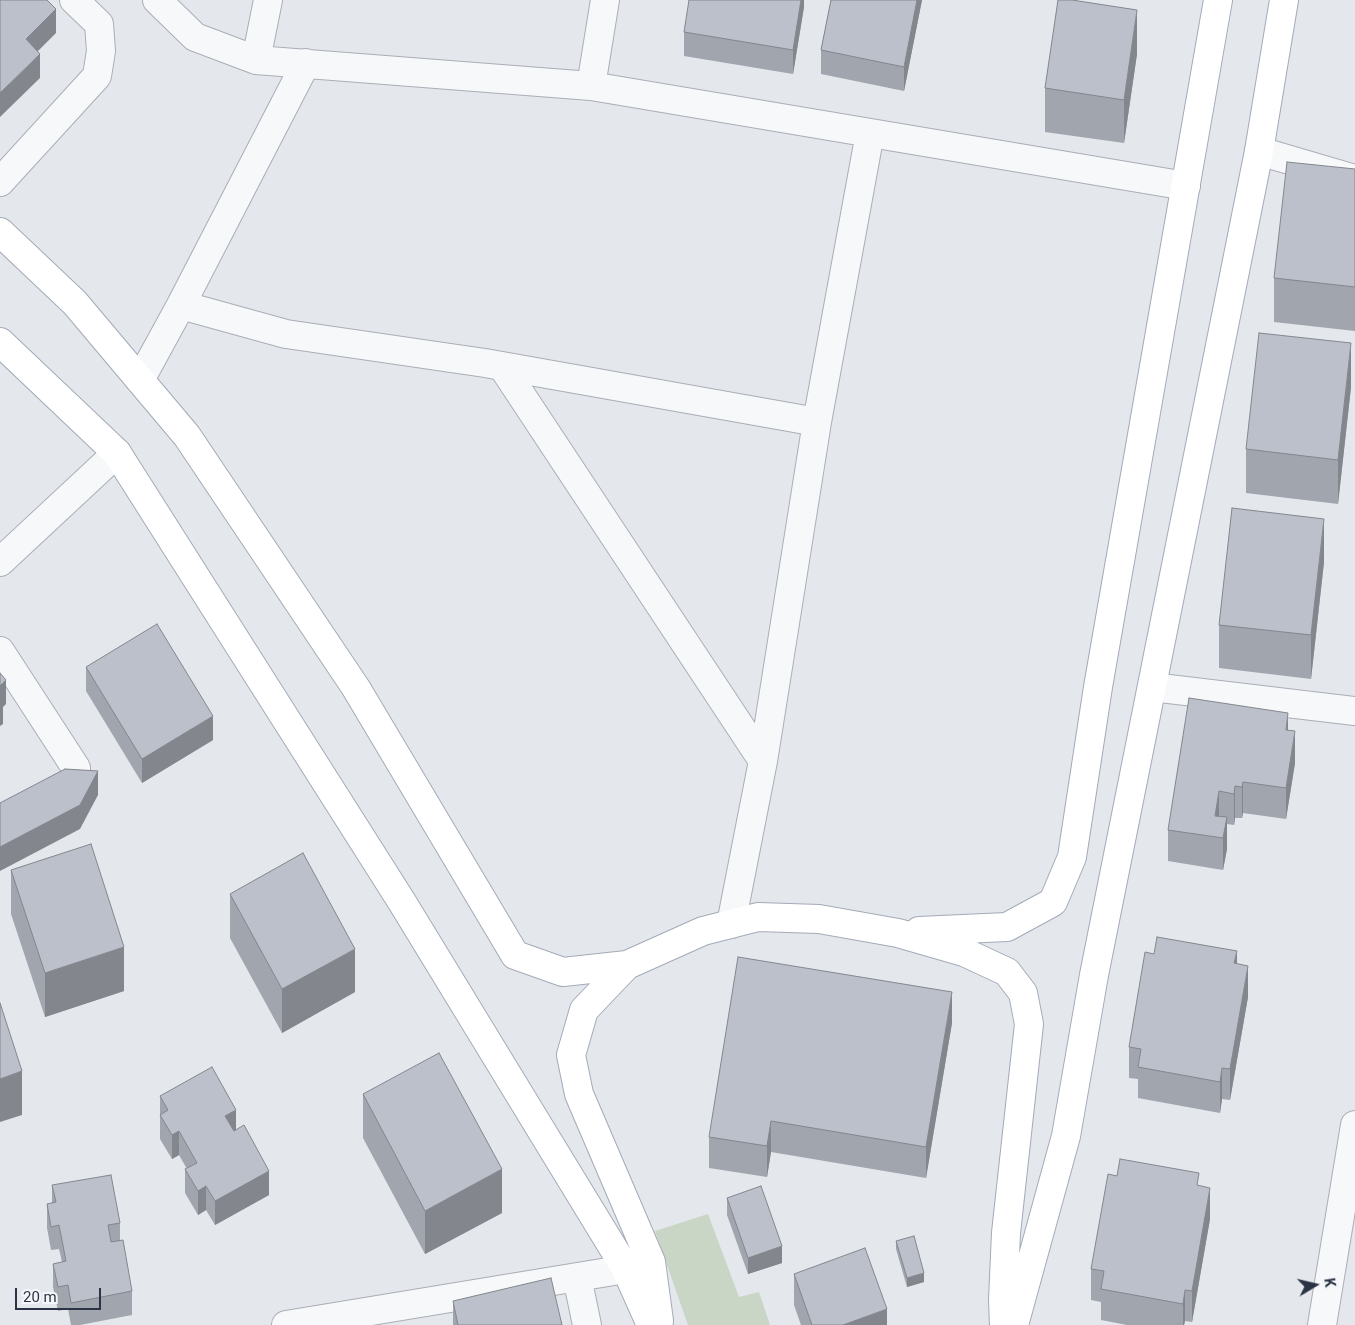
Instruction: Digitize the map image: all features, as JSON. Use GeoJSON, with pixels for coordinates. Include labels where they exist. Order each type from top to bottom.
{"type":"FeatureCollection","features":[{"type":"Feature","properties":{"kind":"main road"},"geometry":{"type":"LineString","coordinates":[[898,932],[1007,927],[1054,902],[1072,857],[1098,688],[1218,0]]}},
{"type":"Feature","properties":{"kind":"main road"},"geometry":{"type":"LineString","coordinates":[[1014,1325],[1066,1136],[1094,975],[1259,151],[1284,0]]}},
{"type":"Feature","properties":{"kind":"main road"},"geometry":{"type":"LineString","coordinates":[[0,232],[75,303],[187,436],[356,688],[515,955],[563,972],[628,965],[703,931],[758,917],[819,919],[898,932],[964,952],[1007,972],[1023,992],[1029,1024],[1006,1233],[1003,1300],[1004,1325]]}},
{"type":"Feature","properties":{"kind":"main road"},"geometry":{"type":"LineString","coordinates":[[0,342],[117,454],[402,902],[626,1269],[651,1325]]}},
{"type":"Feature","properties":{"kind":"main road"},"geometry":{"type":"LineString","coordinates":[[628,965],[584,1010],[571,1055],[579,1094],[651,1262],[660,1325]]}},
{"type":"Feature","properties":{"kind":"street"},"geometry":{"type":"LineString","coordinates":[[0,182],[96,76],[101,51],[100,24],[74,0]]}},
{"type":"Feature","properties":{"kind":"street"},"geometry":{"type":"LineString","coordinates":[[157,0],[195,37],[256,60],[591,86],[1186,186]]}},
{"type":"Feature","properties":{"kind":"street"},"geometry":{"type":"LineString","coordinates":[[256,60],[268,0]]}},
{"type":"Feature","properties":{"kind":"street"},"geometry":{"type":"LineString","coordinates":[[591,86],[605,0]]}},
{"type":"Feature","properties":{"kind":"street"},"geometry":{"type":"LineString","coordinates":[[140,380],[181,306],[306,63]]}},
{"type":"Feature","properties":{"kind":"street"},"geometry":{"type":"LineString","coordinates":[[731,924],[763,761],[817,422],[870,133]]}},
{"type":"Feature","properties":{"kind":"street"},"geometry":{"type":"LineString","coordinates":[[1259,151],[1355,179]]}},
{"type":"Feature","properties":{"kind":"street"},"geometry":{"type":"LineString","coordinates":[[181,306],[286,334],[502,366],[817,422]]}},
{"type":"Feature","properties":{"kind":"street"},"geometry":{"type":"LineString","coordinates":[[502,366],[763,761]]}},
{"type":"Feature","properties":{"kind":"street"},"geometry":{"type":"LineString","coordinates":[[0,562],[117,454]]}},
{"type":"Feature","properties":{"kind":"street"},"geometry":{"type":"LineString","coordinates":[[0,651],[76,768]]}},
{"type":"Feature","properties":{"kind":"street"},"geometry":{"type":"LineString","coordinates":[[1152,687],[1355,711]]}},
{"type":"Feature","properties":{"kind":"street"},"geometry":{"type":"LineString","coordinates":[[1322,1325],[1355,1125]]}},
{"type":"Feature","properties":{"kind":"street"},"geometry":{"type":"LineString","coordinates":[[286,1325],[626,1269]]}},
{"type":"Feature","properties":{"kind":"street"},"geometry":{"type":"LineString","coordinates":[[577,1277],[587,1325]]}},
{"type":"Feature","properties":{"kind":"green space"},"geometry":{"type":"Polygon","coordinates":[[[708,1214],[739,1297],[759,1292],[770,1325],[688,1325],[655,1231],[708,1214]]]}},
{"type":"Feature","properties":{"kind":"building"},"geometry":{"type":"Polygon","coordinates":[[[0,0],[47,0],[56,9],[26,39],[40,54],[0,93],[0,0]]]}},
{"type":"Feature","properties":{"kind":"building"},"geometry":{"type":"Polygon","coordinates":[[[689,0],[801,0],[793,50],[684,32],[689,0]]]}},
{"type":"Feature","properties":{"kind":"building"},"geometry":{"type":"Polygon","coordinates":[[[831,0],[917,0],[904,67],[821,50],[831,0]]]}},
{"type":"Feature","properties":{"kind":"building"},"geometry":{"type":"Polygon","coordinates":[[[1058,0],[1072,0],[1137,10],[1124,100],[1045,88],[1058,0]]]}},
{"type":"Feature","properties":{"kind":"building"},"geometry":{"type":"Polygon","coordinates":[[[1287,162],[1355,169],[1355,287],[1274,278],[1287,162]]]}},
{"type":"Feature","properties":{"kind":"building"},"geometry":{"type":"Polygon","coordinates":[[[1259,333],[1351,343],[1338,460],[1246,449],[1259,333]]]}},
{"type":"Feature","properties":{"kind":"building"},"geometry":{"type":"Polygon","coordinates":[[[1232,508],[1324,519],[1311,635],[1219,625],[1232,508]]]}},
{"type":"Feature","properties":{"kind":"building"},"geometry":{"type":"Polygon","coordinates":[[[157,624],[213,716],[142,759],[86,667],[157,624]]]}},
{"type":"Feature","properties":{"kind":"building"},"geometry":{"type":"Polygon","coordinates":[[[0,673],[6,680],[0,686],[0,673]]]}},
{"type":"Feature","properties":{"kind":"building"},"geometry":{"type":"Polygon","coordinates":[[[1189,698],[1288,713],[1286,730],[1295,731],[1286,788],[1243,782],[1242,787],[1235,786],[1234,794],[1219,791],[1215,816],[1227,817],[1223,838],[1168,830],[1189,698]]]}},
{"type":"Feature","properties":{"kind":"building"},"geometry":{"type":"Polygon","coordinates":[[[65,769],[98,771],[80,805],[0,847],[0,803],[65,769]]]}},
{"type":"Feature","properties":{"kind":"building"},"geometry":{"type":"Polygon","coordinates":[[[91,844],[124,947],[45,973],[11,870],[91,844]]]}},
{"type":"Feature","properties":{"kind":"building"},"geometry":{"type":"Polygon","coordinates":[[[303,853],[355,949],[282,989],[230,894],[303,853]]]}},
{"type":"Feature","properties":{"kind":"building"},"geometry":{"type":"Polygon","coordinates":[[[1157,937],[1237,951],[1234,963],[1248,966],[1230,1069],[1222,1068],[1220,1082],[1138,1067],[1141,1049],[1129,1047],[1145,952],[1154,954],[1157,937]]]}},
{"type":"Feature","properties":{"kind":"building"},"geometry":{"type":"Polygon","coordinates":[[[738,957],[952,992],[926,1147],[771,1121],[767,1146],[709,1137],[738,957]]]}},
{"type":"Feature","properties":{"kind":"building"},"geometry":{"type":"Polygon","coordinates":[[[0,1003],[22,1071],[0,1079],[0,1003]]]}},
{"type":"Feature","properties":{"kind":"building"},"geometry":{"type":"Polygon","coordinates":[[[439,1053],[502,1169],[425,1211],[363,1094],[439,1053]]]}},
{"type":"Feature","properties":{"kind":"building"},"geometry":{"type":"Polygon","coordinates":[[[212,1067],[236,1110],[225,1116],[234,1131],[244,1125],[269,1171],[215,1201],[206,1186],[198,1191],[185,1169],[197,1163],[179,1131],[172,1135],[160,1115],[168,1110],[160,1096],[212,1067]]]}},
{"type":"Feature","properties":{"kind":"building"},"geometry":{"type":"Polygon","coordinates":[[[1120,1159],[1199,1173],[1197,1185],[1210,1188],[1192,1291],[1185,1290],[1183,1304],[1101,1289],[1104,1271],[1091,1269],[1108,1174],[1117,1176],[1120,1159]]]}},
{"type":"Feature","properties":{"kind":"building"},"geometry":{"type":"Polygon","coordinates":[[[111,1175],[120,1223],[108,1225],[111,1242],[123,1240],[132,1291],[71,1303],[68,1285],[58,1287],[53,1264],[66,1261],[59,1225],[51,1227],[47,1204],[56,1202],[52,1185],[111,1175]]]}},
{"type":"Feature","properties":{"kind":"building"},"geometry":{"type":"Polygon","coordinates":[[[761,1186],[782,1246],[748,1258],[727,1198],[761,1186]]]}},
{"type":"Feature","properties":{"kind":"building"},"geometry":{"type":"Polygon","coordinates":[[[914,1236],[924,1273],[907,1278],[896,1241],[914,1236]]]}},
{"type":"Feature","properties":{"kind":"building"},"geometry":{"type":"Polygon","coordinates":[[[865,1248],[887,1309],[843,1325],[812,1325],[794,1274],[865,1248]]]}},
{"type":"Feature","properties":{"kind":"building"},"geometry":{"type":"Polygon","coordinates":[[[551,1278],[562,1325],[458,1325],[453,1301],[551,1278]]]}}]}
